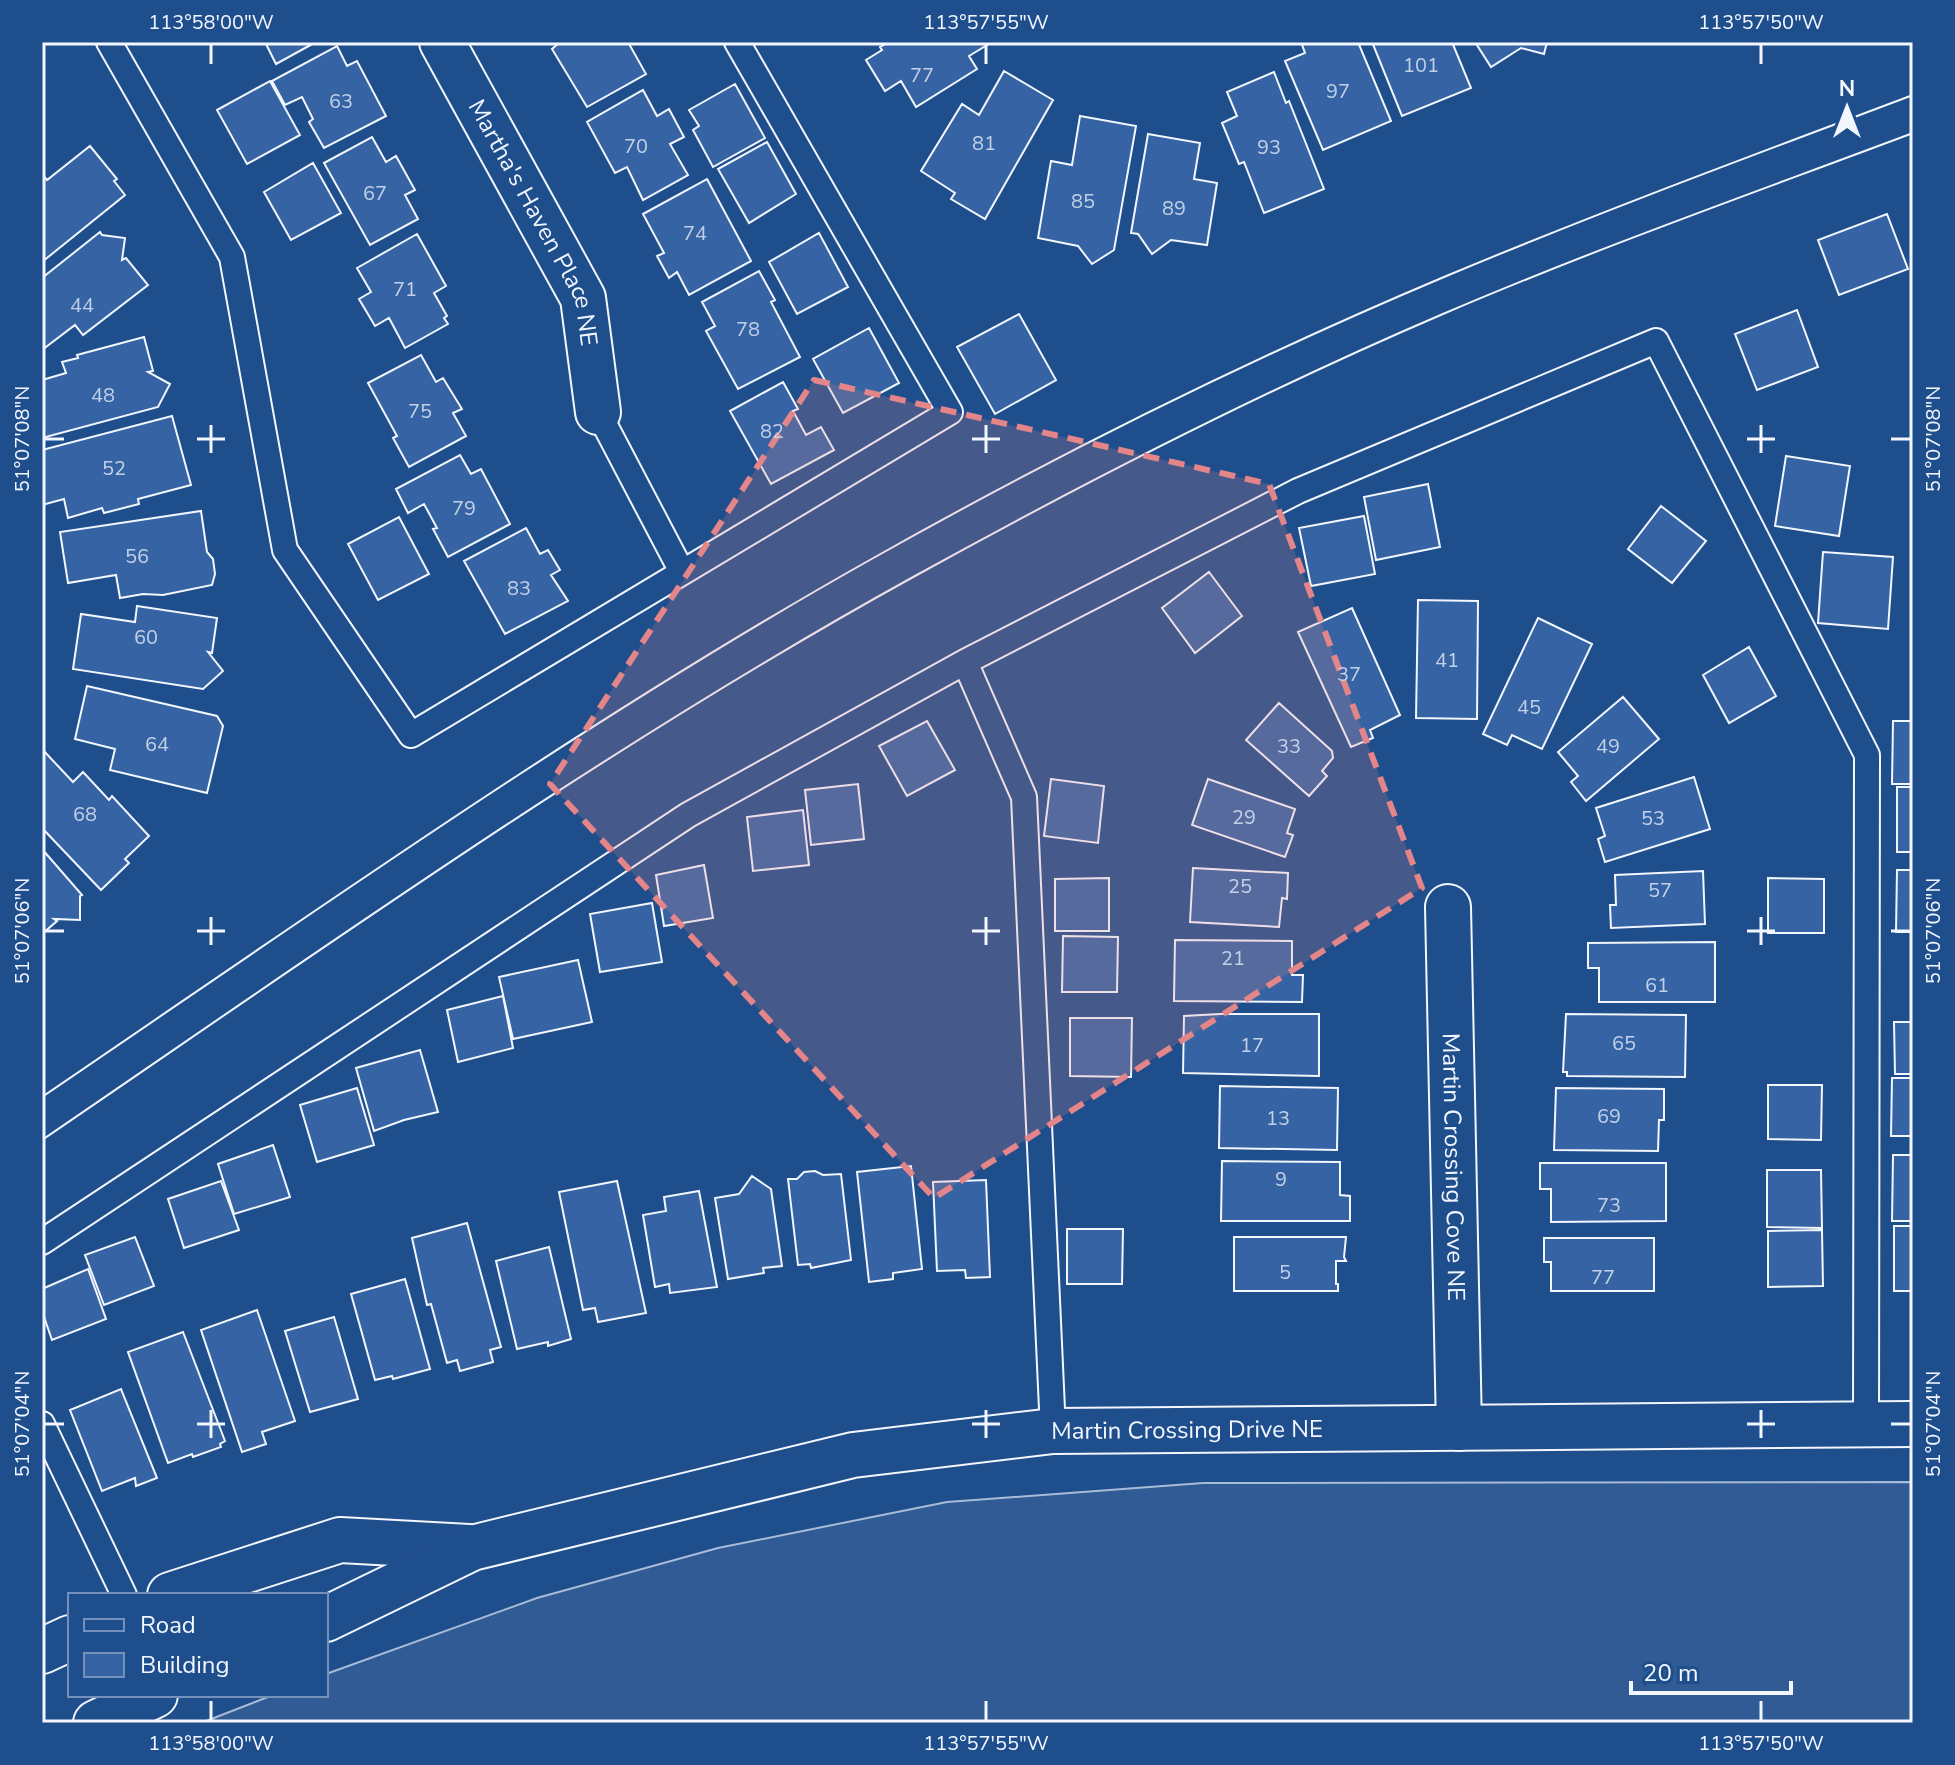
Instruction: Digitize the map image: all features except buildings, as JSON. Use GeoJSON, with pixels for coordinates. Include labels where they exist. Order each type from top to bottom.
{"type":"FeatureCollection","features":[{"type":"Feature","properties":{"kind":"street","name":"Martha's Haven Place NE"},"geometry":{"type":"LineString","coordinates":[[442,42],[583,298],[598,412]]}},
{"type":"Feature","properties":{"kind":"street","name":"Martin Crossing Cove NE"},"geometry":{"type":"LineString","coordinates":[[1448,907],[1459,1428]]}},
{"type":"Feature","properties":{"kind":"street","name":"Martin Crossing Drive NE"},"geometry":{"type":"LineString","coordinates":[[328,1618],[472,1548],[853,1455],[1053,1431],[1913,1424]]}},
{"type":"Feature","properties":{"kind":"street","name":"Martin Crossing Drive NE"},"geometry":{"type":"LineString","coordinates":[[176,1593],[340,1540],[472,1548]]}},
{"type":"Feature","properties":{"kind":"street"},"geometry":{"type":"LineString","coordinates":[[42,1651],[68,1639]]}},
{"type":"Feature","properties":{"kind":"street"},"geometry":{"type":"LineString","coordinates":[[96,1723],[151,1697]]}},
{"type":"Feature","properties":{"kind":"lane"},"geometry":{"type":"LineString","coordinates":[[109,42],[232,257],[285,550],[411,735],[950,412],[737,42]]}},
{"type":"Feature","properties":{"kind":"lane"},"geometry":{"type":"LineString","coordinates":[[42,1242],[688,815],[965,662],[1298,491],[1656,341],[1867,755],[1866,1424]]}},
{"type":"Feature","properties":{"kind":"lane"},"geometry":{"type":"LineString","coordinates":[[598,412],[682,572]]}},
{"type":"Feature","properties":{"kind":"lane"},"geometry":{"type":"LineString","coordinates":[[965,662],[1024,797],[1053,1431]]}},
{"type":"Feature","properties":{"kind":"lane"},"geometry":{"type":"LineString","coordinates":[[42,1424],[123,1593]]}},
{"type":"Feature","properties":{"kind":"highlighted area"},"geometry":{"type":"Polygon","coordinates":[[[814,380],[1269,484],[1422,888],[934,1198],[550,784],[814,380]]]}},
{"type":"Feature","properties":{"kind":"shaded area"},"geometry":{"type":"Polygon","coordinates":[[[1913,1482],[1913,1723],[201,1723],[268,1697],[328,1697],[328,1673],[537,1598],[718,1548],[947,1502],[1203,1483],[1913,1482]]]}},
{"type":"Feature","properties":{"kind":"tram line"},"geometry":{"type":"LineString","coordinates":[[42,1097],[449,820],[656,687],[868,561],[1009,484],[1224,376],[1444,277],[1619,206],[1913,95]]}},
{"type":"Feature","properties":{"kind":"tram line"},"geometry":{"type":"LineString","coordinates":[[42,1140],[581,776],[802,640],[980,541],[1110,472],[1376,343],[1618,243],[1913,133]]}}]}
